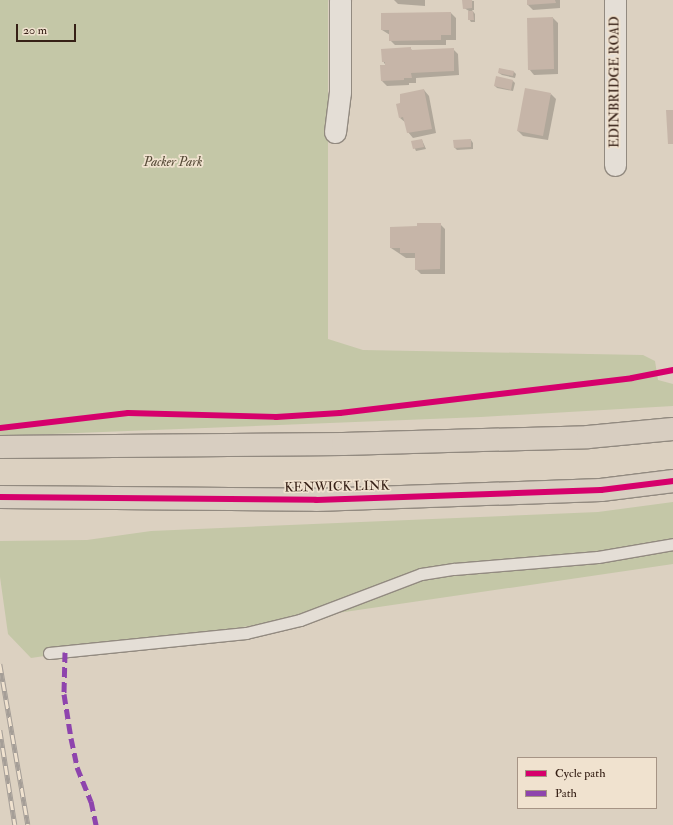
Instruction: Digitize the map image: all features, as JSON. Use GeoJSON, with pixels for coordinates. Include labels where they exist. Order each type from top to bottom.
{"type":"FeatureCollection","features":[{"type":"Feature","properties":{"kind":"highway"},"geometry":{"type":"LineString","coordinates":[[0,448],[343,444],[588,437],[673,429]]}},
{"type":"Feature","properties":{"kind":"highway","name":"KENWICK LINK"},"geometry":{"type":"LineString","coordinates":[[0,497],[316,500],[601,490],[673,481]]}},
{"type":"Feature","properties":{"kind":"street"},"geometry":{"type":"LineString","coordinates":[[335,132],[340,92],[340,0]]}},
{"type":"Feature","properties":{"kind":"street","name":"EDINBRIDGE ROAD"},"geometry":{"type":"LineString","coordinates":[[615,0],[615,165]]}},
{"type":"Feature","properties":{"kind":"lane"},"geometry":{"type":"LineString","coordinates":[[49,653],[246,633],[300,620],[421,574],[598,557],[673,544]]}},
{"type":"Feature","properties":{"kind":"green space","name":"Packer Park"},"geometry":{"type":"Polygon","coordinates":[[[0,0],[328,0],[328,339],[363,350],[643,355],[655,361],[658,380],[673,384],[673,406],[481,417],[0,436],[0,0]]]}},
{"type":"Feature","properties":{"kind":"green space"},"geometry":{"type":"Polygon","coordinates":[[[673,502],[673,564],[31,658],[8,634],[0,577],[0,541],[87,540],[151,531],[598,512],[673,502]]]}},
{"type":"Feature","properties":{"kind":"building"},"geometry":{"type":"Polygon","coordinates":[[[462,0],[472,0],[472,8],[463,9],[462,0]]]}},
{"type":"Feature","properties":{"kind":"building"},"geometry":{"type":"Polygon","coordinates":[[[527,0],[555,0],[556,3],[527,5],[527,0]]]}},
{"type":"Feature","properties":{"kind":"building"},"geometry":{"type":"Polygon","coordinates":[[[468,11],[473,11],[474,20],[468,20],[468,11]]]}},
{"type":"Feature","properties":{"kind":"building"},"geometry":{"type":"Polygon","coordinates":[[[451,12],[451,35],[441,35],[441,40],[389,41],[389,30],[381,30],[381,13],[451,12]]]}},
{"type":"Feature","properties":{"kind":"building"},"geometry":{"type":"Polygon","coordinates":[[[553,17],[554,69],[528,70],[527,18],[553,17]]]}},
{"type":"Feature","properties":{"kind":"building"},"geometry":{"type":"Polygon","coordinates":[[[411,47],[411,50],[454,48],[454,71],[411,73],[412,78],[404,78],[404,80],[381,81],[380,65],[385,65],[385,62],[382,62],[381,49],[411,47]]]}},
{"type":"Feature","properties":{"kind":"building"},"geometry":{"type":"Polygon","coordinates":[[[499,68],[514,71],[513,76],[498,73],[499,68]]]}},
{"type":"Feature","properties":{"kind":"building"},"geometry":{"type":"Polygon","coordinates":[[[496,76],[513,80],[511,90],[494,86],[496,76]]]}},
{"type":"Feature","properties":{"kind":"building"},"geometry":{"type":"Polygon","coordinates":[[[525,88],[551,93],[543,136],[517,131],[525,88]]]}},
{"type":"Feature","properties":{"kind":"building"},"geometry":{"type":"Polygon","coordinates":[[[424,89],[432,129],[407,133],[403,117],[399,118],[396,104],[400,103],[400,94],[424,89]]]}},
{"type":"Feature","properties":{"kind":"building"},"geometry":{"type":"Polygon","coordinates":[[[666,110],[673,110],[673,144],[668,144],[666,110]]]}},
{"type":"Feature","properties":{"kind":"building"},"geometry":{"type":"Polygon","coordinates":[[[422,139],[424,147],[413,149],[411,141],[422,139]]]}},
{"type":"Feature","properties":{"kind":"building"},"geometry":{"type":"Polygon","coordinates":[[[471,139],[471,147],[454,148],[453,140],[471,139]]]}},
{"type":"Feature","properties":{"kind":"building"},"geometry":{"type":"Polygon","coordinates":[[[417,223],[441,223],[440,269],[415,270],[415,253],[400,253],[400,248],[390,248],[390,227],[417,226],[417,223]]]}},
{"type":"Feature","properties":{"kind":"railway"},"geometry":{"type":"LineString","coordinates":[[0,664],[28,825]]}},
{"type":"Feature","properties":{"kind":"railway"},"geometry":{"type":"LineString","coordinates":[[0,730],[15,825]]}},
{"type":"Feature","properties":{"kind":"marked path"},"geometry":{"type":"LineString","coordinates":[[65,652],[64,694],[71,738],[77,767],[91,801],[96,825]]}},
{"type":"Feature","properties":{"kind":"cycle path"},"geometry":{"type":"LineString","coordinates":[[0,428],[128,413],[276,417],[340,413],[632,378],[673,370]]}},
{"type":"Feature","properties":{"kind":"cycle path"},"geometry":{"type":"LineString","coordinates":[[0,497],[316,500],[601,490],[673,481]]}}]}
